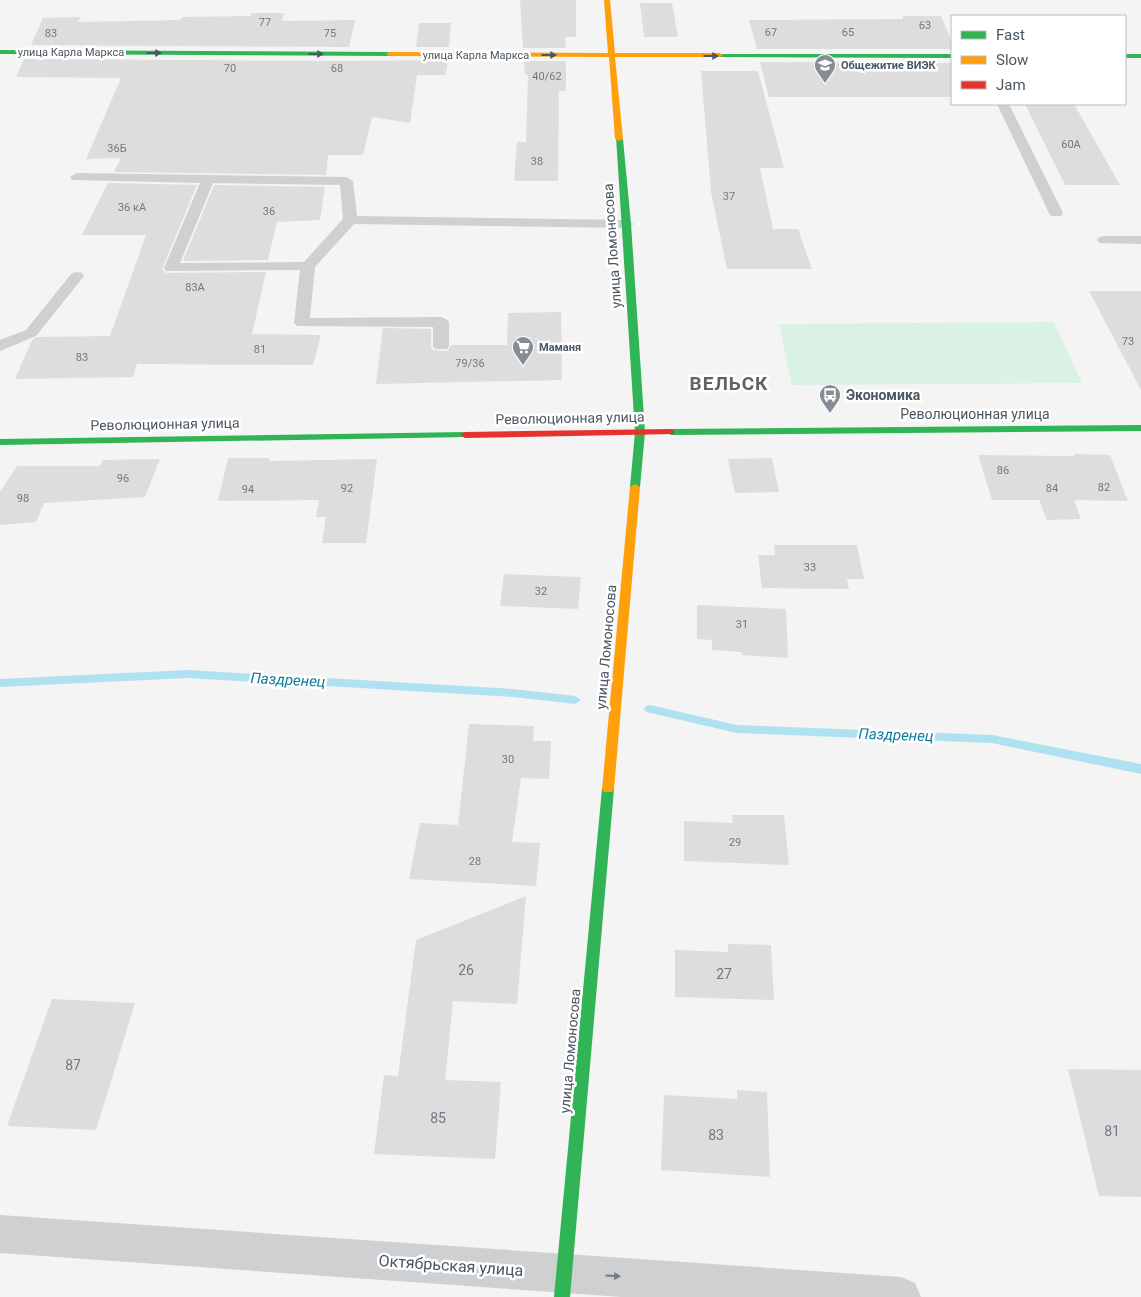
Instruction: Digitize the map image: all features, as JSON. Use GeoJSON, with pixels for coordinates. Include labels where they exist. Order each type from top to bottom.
{"type":"FeatureCollection","features":[{"type":"Feature","properties":{"kind":"street","name":"улица Ломоносова"},"geometry":{"type":"LineString","coordinates":[[563,1285],[640,432],[627,224],[607,0]]}},
{"type":"Feature","properties":{"kind":"street","name":"улица Карла Маркса"},"geometry":{"type":"LineString","coordinates":[[0,52],[951,56]]}},
{"type":"Feature","properties":{"kind":"street"},"geometry":{"type":"LineString","coordinates":[[1126,56],[1141,56]]}},
{"type":"Feature","properties":{"kind":"street","name":"Революционная улица"},"geometry":{"type":"LineString","coordinates":[[0,442],[640,432],[1141,428]]}},
{"type":"Feature","properties":{"kind":"street","name":"Октябрьская улица"},"geometry":{"type":"LineString","coordinates":[[0,1234],[563,1285],[901,1297]]}},
{"type":"Feature","properties":{"kind":"lane"},"geometry":{"type":"LineString","coordinates":[[1003,105],[1056,213]]}},
{"type":"Feature","properties":{"kind":"lane"},"geometry":{"type":"LineString","coordinates":[[78,177],[346,181],[350,220],[308,266],[302,323],[441,322],[441,346]]}},
{"type":"Feature","properties":{"kind":"lane"},"geometry":{"type":"LineString","coordinates":[[208,180],[171,268],[308,266]]}},
{"type":"Feature","properties":{"kind":"lane"},"geometry":{"type":"LineString","coordinates":[[350,220],[627,224]]}},
{"type":"Feature","properties":{"kind":"lane"},"geometry":{"type":"LineString","coordinates":[[1104,240],[1141,240]]}},
{"type":"Feature","properties":{"kind":"lane"},"geometry":{"type":"LineString","coordinates":[[0,346],[32,333],[77,276]]}},
{"type":"Feature","properties":{"kind":"green space"},"geometry":{"type":"Polygon","coordinates":[[[1054,322],[1082,383],[792,385],[779,324],[1054,322]]]}},
{"type":"Feature","properties":{"kind":"building"},"geometry":{"type":"Polygon","coordinates":[[[520,0],[576,0],[576,37],[565,37],[566,48],[523,48],[520,0]]]}},
{"type":"Feature","properties":{"kind":"building"},"geometry":{"type":"Polygon","coordinates":[[[640,3],[672,3],[678,37],[644,37],[640,3]]]}},
{"type":"Feature","properties":{"kind":"building"},"geometry":{"type":"Polygon","coordinates":[[[251,13],[284,13],[282,21],[355,20],[349,47],[31,45],[43,18],[81,17],[78,22],[180,20],[182,17],[251,16],[251,13]]]}},
{"type":"Feature","properties":{"kind":"building"},"geometry":{"type":"Polygon","coordinates":[[[903,16],[941,16],[951,40],[951,49],[757,49],[749,20],[903,19],[903,16]]]}},
{"type":"Feature","properties":{"kind":"building"},"geometry":{"type":"Polygon","coordinates":[[[419,23],[451,23],[449,47],[416,47],[419,23]]]}},
{"type":"Feature","properties":{"kind":"building"},"geometry":{"type":"Polygon","coordinates":[[[24,59],[448,60],[446,75],[417,75],[410,123],[372,117],[363,155],[328,155],[326,175],[114,172],[121,158],[86,159],[121,78],[16,77],[24,59]]]}},
{"type":"Feature","properties":{"kind":"building"},"geometry":{"type":"Polygon","coordinates":[[[524,61],[566,61],[566,91],[559,91],[558,181],[514,181],[517,142],[526,142],[528,75],[525,75],[524,61]]]}},
{"type":"Feature","properties":{"kind":"building"},"geometry":{"type":"Polygon","coordinates":[[[760,62],[951,63],[951,97],[769,97],[760,62]]]}},
{"type":"Feature","properties":{"kind":"building"},"geometry":{"type":"Polygon","coordinates":[[[701,71],[758,71],[784,168],[760,168],[773,229],[798,229],[812,269],[727,269],[711,192],[701,71]]]}},
{"type":"Feature","properties":{"kind":"building"},"geometry":{"type":"Polygon","coordinates":[[[1025,105],[1075,105],[1120,185],[1065,185],[1025,105]]]}},
{"type":"Feature","properties":{"kind":"building"},"geometry":{"type":"Polygon","coordinates":[[[108,183],[197,185],[162,269],[166,273],[266,272],[252,334],[321,335],[313,365],[137,364],[133,377],[15,379],[32,340],[37,337],[110,336],[146,235],[82,235],[108,183]]]}},
{"type":"Feature","properties":{"kind":"building"},"geometry":{"type":"Polygon","coordinates":[[[214,185],[325,187],[320,220],[277,222],[268,260],[183,261],[214,185]]]}},
{"type":"Feature","properties":{"kind":"building"},"geometry":{"type":"Polygon","coordinates":[[[1089,291],[1141,291],[1141,390],[1089,291]]]}},
{"type":"Feature","properties":{"kind":"building"},"geometry":{"type":"Polygon","coordinates":[[[561,312],[562,380],[376,384],[383,328],[431,329],[431,346],[433,350],[447,351],[451,345],[507,345],[508,313],[561,312]]]}},
{"type":"Feature","properties":{"kind":"building"},"geometry":{"type":"Polygon","coordinates":[[[1075,454],[1110,455],[1128,501],[1074,500],[1081,519],[1047,520],[1039,500],[992,500],[978,455],[1075,456],[1075,454]]]}},
{"type":"Feature","properties":{"kind":"building"},"geometry":{"type":"Polygon","coordinates":[[[228,458],[270,458],[270,461],[377,459],[366,543],[322,543],[326,517],[316,517],[319,500],[218,501],[228,458]]]}},
{"type":"Feature","properties":{"kind":"building"},"geometry":{"type":"Polygon","coordinates":[[[772,458],[779,492],[735,493],[728,459],[772,458]]]}},
{"type":"Feature","properties":{"kind":"building"},"geometry":{"type":"Polygon","coordinates":[[[160,459],[145,497],[44,503],[36,522],[0,525],[0,492],[17,466],[100,466],[103,460],[160,459]]]}},
{"type":"Feature","properties":{"kind":"building"},"geometry":{"type":"Polygon","coordinates":[[[774,545],[857,545],[864,579],[847,579],[849,589],[762,588],[758,555],[775,555],[774,545]]]}},
{"type":"Feature","properties":{"kind":"building"},"geometry":{"type":"Polygon","coordinates":[[[504,574],[581,577],[578,609],[500,606],[504,574]]]}},
{"type":"Feature","properties":{"kind":"building"},"geometry":{"type":"Polygon","coordinates":[[[697,605],[786,609],[788,658],[742,655],[742,652],[712,650],[712,640],[697,639],[697,605]]]}},
{"type":"Feature","properties":{"kind":"building"},"geometry":{"type":"Polygon","coordinates":[[[469,724],[534,726],[533,741],[551,741],[549,779],[521,778],[512,842],[540,843],[536,886],[409,879],[420,823],[458,825],[469,724]]]}},
{"type":"Feature","properties":{"kind":"building"},"geometry":{"type":"Polygon","coordinates":[[[732,815],[784,815],[789,865],[684,861],[684,821],[733,823],[732,815]]]}},
{"type":"Feature","properties":{"kind":"building"},"geometry":{"type":"Polygon","coordinates":[[[526,896],[517,1004],[453,1001],[445,1080],[501,1082],[495,1159],[374,1154],[384,1075],[398,1076],[416,940],[526,896]]]}},
{"type":"Feature","properties":{"kind":"building"},"geometry":{"type":"Polygon","coordinates":[[[728,944],[771,945],[774,1000],[675,997],[675,950],[728,952],[728,944]]]}},
{"type":"Feature","properties":{"kind":"building"},"geometry":{"type":"Polygon","coordinates":[[[52,999],[135,1003],[96,1130],[7,1126],[52,999]]]}},
{"type":"Feature","properties":{"kind":"building"},"geometry":{"type":"Polygon","coordinates":[[[1068,1069],[1141,1070],[1141,1197],[1099,1196],[1068,1069]]]}},
{"type":"Feature","properties":{"kind":"building"},"geometry":{"type":"Polygon","coordinates":[[[737,1090],[767,1092],[770,1177],[661,1170],[664,1095],[737,1099],[737,1090]]]}},
{"type":"Feature","properties":{"kind":"waterway","name":"Паздренец"},"geometry":{"type":"LineString","coordinates":[[0,683],[188,674],[513,693],[575,700]]}},
{"type":"Feature","properties":{"kind":"waterway","name":"Паздренец"},"geometry":{"type":"LineString","coordinates":[[650,709],[737,729],[992,739],[1141,769]]}},
{"type":"Feature","properties":{"kind":"traffic: fast"},"geometry":{"type":"LineString","coordinates":[[0,52],[389,54]]}},
{"type":"Feature","properties":{"kind":"traffic: fast"},"geometry":{"type":"LineString","coordinates":[[720,55],[951,56]]}},
{"type":"Feature","properties":{"kind":"traffic: fast"},"geometry":{"type":"LineString","coordinates":[[1126,56],[1141,56]]}},
{"type":"Feature","properties":{"kind":"traffic: fast"},"geometry":{"type":"LineString","coordinates":[[619,139],[627,224],[640,432],[635,487]]}},
{"type":"Feature","properties":{"kind":"traffic: fast"},"geometry":{"type":"LineString","coordinates":[[671,432],[1141,428]]}},
{"type":"Feature","properties":{"kind":"traffic: fast"},"geometry":{"type":"LineString","coordinates":[[0,442],[465,435]]}},
{"type":"Feature","properties":{"kind":"traffic: fast"},"geometry":{"type":"LineString","coordinates":[[562,1297],[608,789]]}},
{"type":"Feature","properties":{"kind":"traffic: slow"},"geometry":{"type":"LineString","coordinates":[[607,0],[619,139]]}},
{"type":"Feature","properties":{"kind":"traffic: slow"},"geometry":{"type":"LineString","coordinates":[[389,54],[720,55]]}},
{"type":"Feature","properties":{"kind":"traffic: slow"},"geometry":{"type":"LineString","coordinates":[[608,789],[635,487]]}},
{"type":"Feature","properties":{"kind":"traffic: jam"},"geometry":{"type":"LineString","coordinates":[[465,435],[671,432]]}},
{"type":"Feature","properties":{"kind":"place","name":"Общежитие ВИЭК"},"geometry":{"type":"Point","coordinates":[825,84]}},
{"type":"Feature","properties":{"kind":"place","name":"Маманя"},"geometry":{"type":"Point","coordinates":[523,366]}},
{"type":"Feature","properties":{"kind":"place","name":"Экономика"},"geometry":{"type":"Point","coordinates":[830,414]}},
{"type":"Feature","properties":{"kind":"district","name":"ВЕЛЬСК"},"geometry":{"type":"Point","coordinates":[729,383]}}]}
